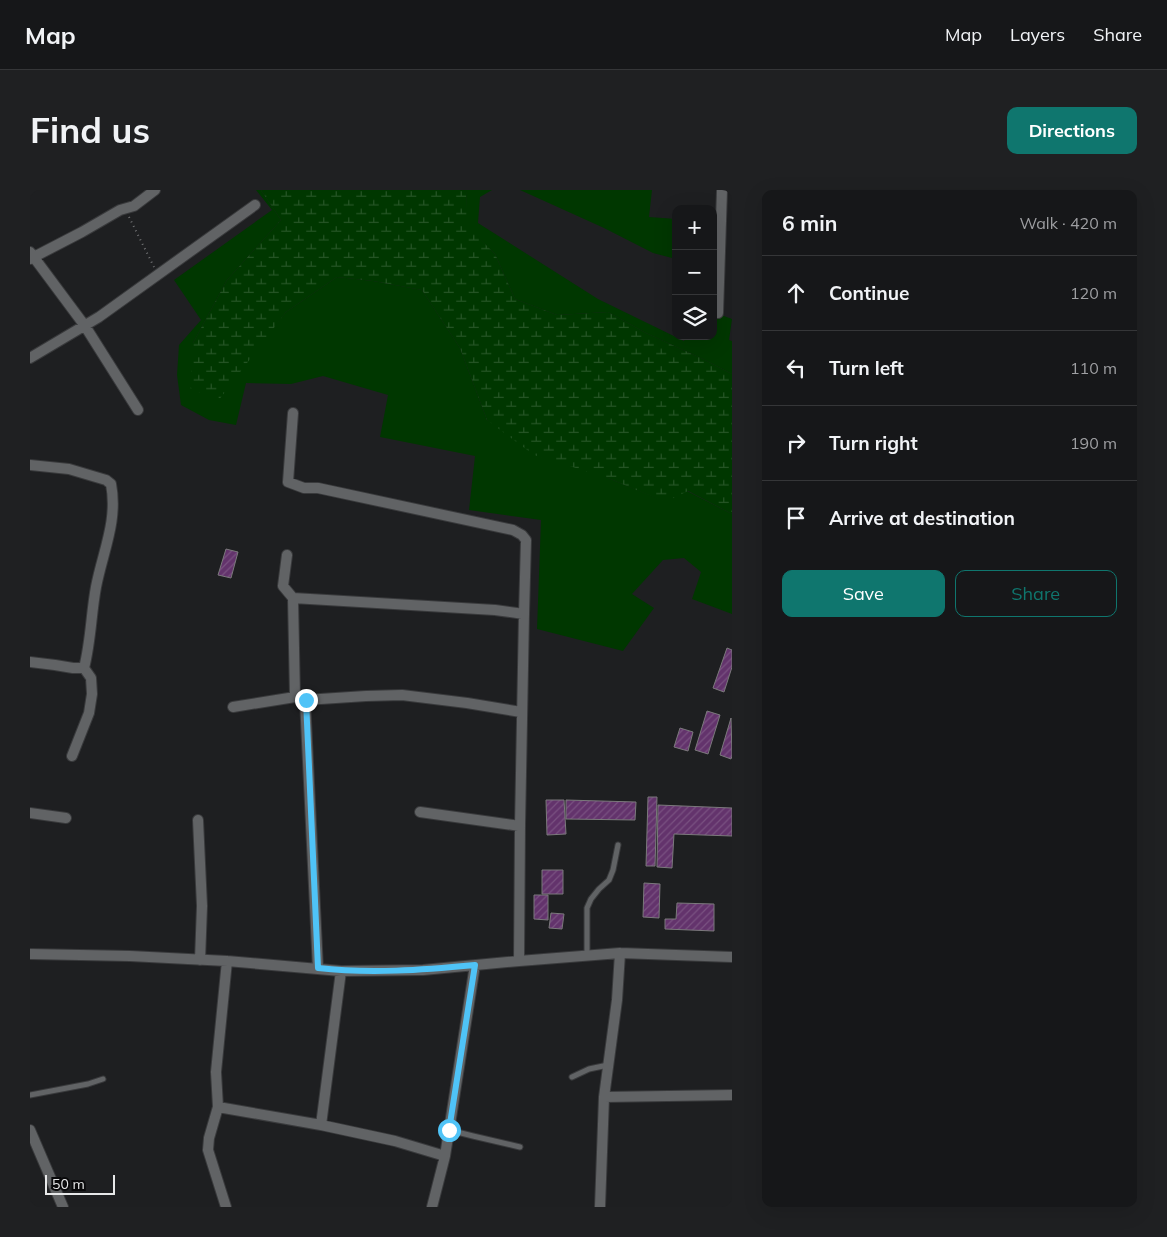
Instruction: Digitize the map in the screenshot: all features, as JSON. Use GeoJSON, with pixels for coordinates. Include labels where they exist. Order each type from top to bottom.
{"type":"FeatureCollection","features":[{"type":"Feature","properties":{"kind":"street"},"geometry":{"type":"LineString","coordinates":[[138,410],[84,326],[31,256],[120,210],[134,206],[155,190]]}},
{"type":"Feature","properties":{"kind":"street"},"geometry":{"type":"LineString","coordinates":[[718,313],[722,190]]}},
{"type":"Feature","properties":{"kind":"street"},"geometry":{"type":"LineString","coordinates":[[30,358],[99,316],[255,205]]}},
{"type":"Feature","properties":{"kind":"street"},"geometry":{"type":"LineString","coordinates":[[293,413],[288,482],[304,488],[318,488],[513,530],[522,535],[526,540],[521,712],[519,960]]}},
{"type":"Feature","properties":{"kind":"street"},"geometry":{"type":"LineString","coordinates":[[30,465],[69,469],[106,480],[111,484],[114,497],[111,531],[96,587],[88,652],[84,668],[91,678],[92,694],[89,713],[72,756]]}},
{"type":"Feature","properties":{"kind":"street"},"geometry":{"type":"LineString","coordinates":[[287,555],[283,586],[293,598],[295,697]]}},
{"type":"Feature","properties":{"kind":"street"},"geometry":{"type":"LineString","coordinates":[[293,598],[495,610],[524,614]]}},
{"type":"Feature","properties":{"kind":"street"},"geometry":{"type":"LineString","coordinates":[[30,662],[84,668]]}},
{"type":"Feature","properties":{"kind":"street"},"geometry":{"type":"LineString","coordinates":[[233,707],[295,697],[306,700],[402,695],[521,712]]}},
{"type":"Feature","properties":{"kind":"street"},"geometry":{"type":"LineString","coordinates":[[306,700],[318,968]]}},
{"type":"Feature","properties":{"kind":"street"},"geometry":{"type":"LineString","coordinates":[[420,812],[520,826]]}},
{"type":"Feature","properties":{"kind":"street"},"geometry":{"type":"LineString","coordinates":[[30,813],[66,818]]}},
{"type":"Feature","properties":{"kind":"street"},"geometry":{"type":"LineString","coordinates":[[198,820],[202,906],[200,960]]}},
{"type":"Feature","properties":{"kind":"street"},"geometry":{"type":"LineString","coordinates":[[30,954],[130,956],[227,961],[341,971],[422,970],[519,960],[620,953],[732,956]]}},
{"type":"Feature","properties":{"kind":"street"},"geometry":{"type":"LineString","coordinates":[[600,1207],[604,1096],[617,1000],[620,953]]}},
{"type":"Feature","properties":{"kind":"street"},"geometry":{"type":"LineString","coordinates":[[226,1207],[208,1150],[209,1138],[218,1107],[216,1072],[227,961]]}},
{"type":"Feature","properties":{"kind":"street"},"geometry":{"type":"LineString","coordinates":[[436,1206],[475,965]]}},
{"type":"Feature","properties":{"kind":"street"},"geometry":{"type":"LineString","coordinates":[[321,1125],[341,971]]}},
{"type":"Feature","properties":{"kind":"street"},"geometry":{"type":"LineString","coordinates":[[604,1096],[732,1095]]}},
{"type":"Feature","properties":{"kind":"street"},"geometry":{"type":"LineString","coordinates":[[218,1107],[321,1125],[395,1141],[445,1156]]}},
{"type":"Feature","properties":{"kind":"street"},"geometry":{"type":"LineString","coordinates":[[30,1130],[63,1207]]}},
{"type":"Feature","properties":{"kind":"lane"},"geometry":{"type":"LineString","coordinates":[[587,955],[587,908],[591,899],[609,880],[618,844]]}},
{"type":"Feature","properties":{"kind":"lane"},"geometry":{"type":"LineString","coordinates":[[572,1077],[589,1069],[608,1065]]}},
{"type":"Feature","properties":{"kind":"lane"},"geometry":{"type":"LineString","coordinates":[[30,1095],[88,1084],[103,1079]]}},
{"type":"Feature","properties":{"kind":"lane"},"geometry":{"type":"LineString","coordinates":[[449,1130],[520,1147]]}},
{"type":"Feature","properties":{"kind":"path"},"geometry":{"type":"LineString","coordinates":[[125,208],[144,250],[158,274]]}},
{"type":"Feature","properties":{"kind":"green space"},"geometry":{"type":"Polygon","coordinates":[[[256,190],[261,190],[281,220],[227,280],[193,343],[259,345],[286,312],[337,277],[422,290],[460,348],[487,420],[608,478],[664,501],[687,491],[732,514],[732,614],[692,599],[701,572],[684,558],[663,560],[632,594],[654,608],[623,651],[537,629],[541,520],[469,510],[475,456],[380,437],[388,395],[323,376],[291,384],[246,383],[236,425],[209,420],[181,405],[177,375],[179,345],[201,320],[174,280],[272,210],[256,190]]]}},
{"type":"Feature","properties":{"kind":"green space"},"geometry":{"type":"Polygon","coordinates":[[[261,190],[466,190],[468,227],[495,254],[515,299],[557,315],[608,312],[646,333],[732,374],[732,514],[688,491],[665,502],[608,478],[534,455],[487,420],[460,348],[422,290],[337,277],[286,312],[218,401],[190,388],[193,343],[227,280],[281,220],[261,190]]]}},
{"type":"Feature","properties":{"kind":"green space"},"geometry":{"type":"Polygon","coordinates":[[[466,190],[492,190],[480,197],[478,223],[598,299],[672,335],[672,340],[717,340],[717,313],[732,319],[729,340],[732,341],[732,374],[646,333],[608,312],[557,315],[515,299],[495,254],[467,227],[466,190]]]}},
{"type":"Feature","properties":{"kind":"green space"},"geometry":{"type":"Polygon","coordinates":[[[520,190],[652,190],[649,217],[672,219],[672,258],[653,253],[604,228],[520,190]]]}},
{"type":"Feature","properties":{"kind":"building"},"geometry":{"type":"Polygon","coordinates":[[[226,549],[238,552],[231,578],[218,575],[226,549]]]}},
{"type":"Feature","properties":{"kind":"building"},"geometry":{"type":"Polygon","coordinates":[[[727,648],[732,650],[732,667],[724,692],[713,688],[727,648]]]}},
{"type":"Feature","properties":{"kind":"building"},"geometry":{"type":"Polygon","coordinates":[[[707,711],[720,715],[708,754],[695,750],[707,711]]]}},
{"type":"Feature","properties":{"kind":"building"},"geometry":{"type":"Polygon","coordinates":[[[731,718],[732,756],[731,759],[720,755],[731,718]]]}},
{"type":"Feature","properties":{"kind":"building"},"geometry":{"type":"Polygon","coordinates":[[[680,728],[693,732],[688,751],[674,747],[680,728]]]}},
{"type":"Feature","properties":{"kind":"building"},"geometry":{"type":"Polygon","coordinates":[[[648,797],[657,797],[655,866],[646,866],[648,797]]]}},
{"type":"Feature","properties":{"kind":"building"},"geometry":{"type":"Polygon","coordinates":[[[546,800],[564,800],[566,834],[547,835],[546,800]]]}},
{"type":"Feature","properties":{"kind":"building"},"geometry":{"type":"Polygon","coordinates":[[[566,800],[636,802],[635,820],[566,819],[566,800]]]}},
{"type":"Feature","properties":{"kind":"building"},"geometry":{"type":"Polygon","coordinates":[[[658,805],[732,808],[732,836],[674,834],[672,868],[657,867],[658,805]]]}},
{"type":"Feature","properties":{"kind":"building"},"geometry":{"type":"Polygon","coordinates":[[[542,870],[563,870],[563,894],[542,894],[542,870]]]}},
{"type":"Feature","properties":{"kind":"building"},"geometry":{"type":"Polygon","coordinates":[[[644,883],[660,884],[659,918],[643,917],[644,883]]]}},
{"type":"Feature","properties":{"kind":"building"},"geometry":{"type":"Polygon","coordinates":[[[534,895],[548,895],[548,920],[534,919],[534,895]]]}},
{"type":"Feature","properties":{"kind":"building"},"geometry":{"type":"Polygon","coordinates":[[[677,903],[714,904],[714,931],[665,929],[665,919],[676,919],[677,903]]]}},
{"type":"Feature","properties":{"kind":"building"},"geometry":{"type":"Polygon","coordinates":[[[551,913],[564,914],[562,929],[549,928],[551,913]]]}},
{"type":"Feature","properties":{"kind":"route"},"geometry":{"type":"LineString","coordinates":[[306,700],[318,968],[341,971],[422,970],[475,965],[449,1130]]}}]}
